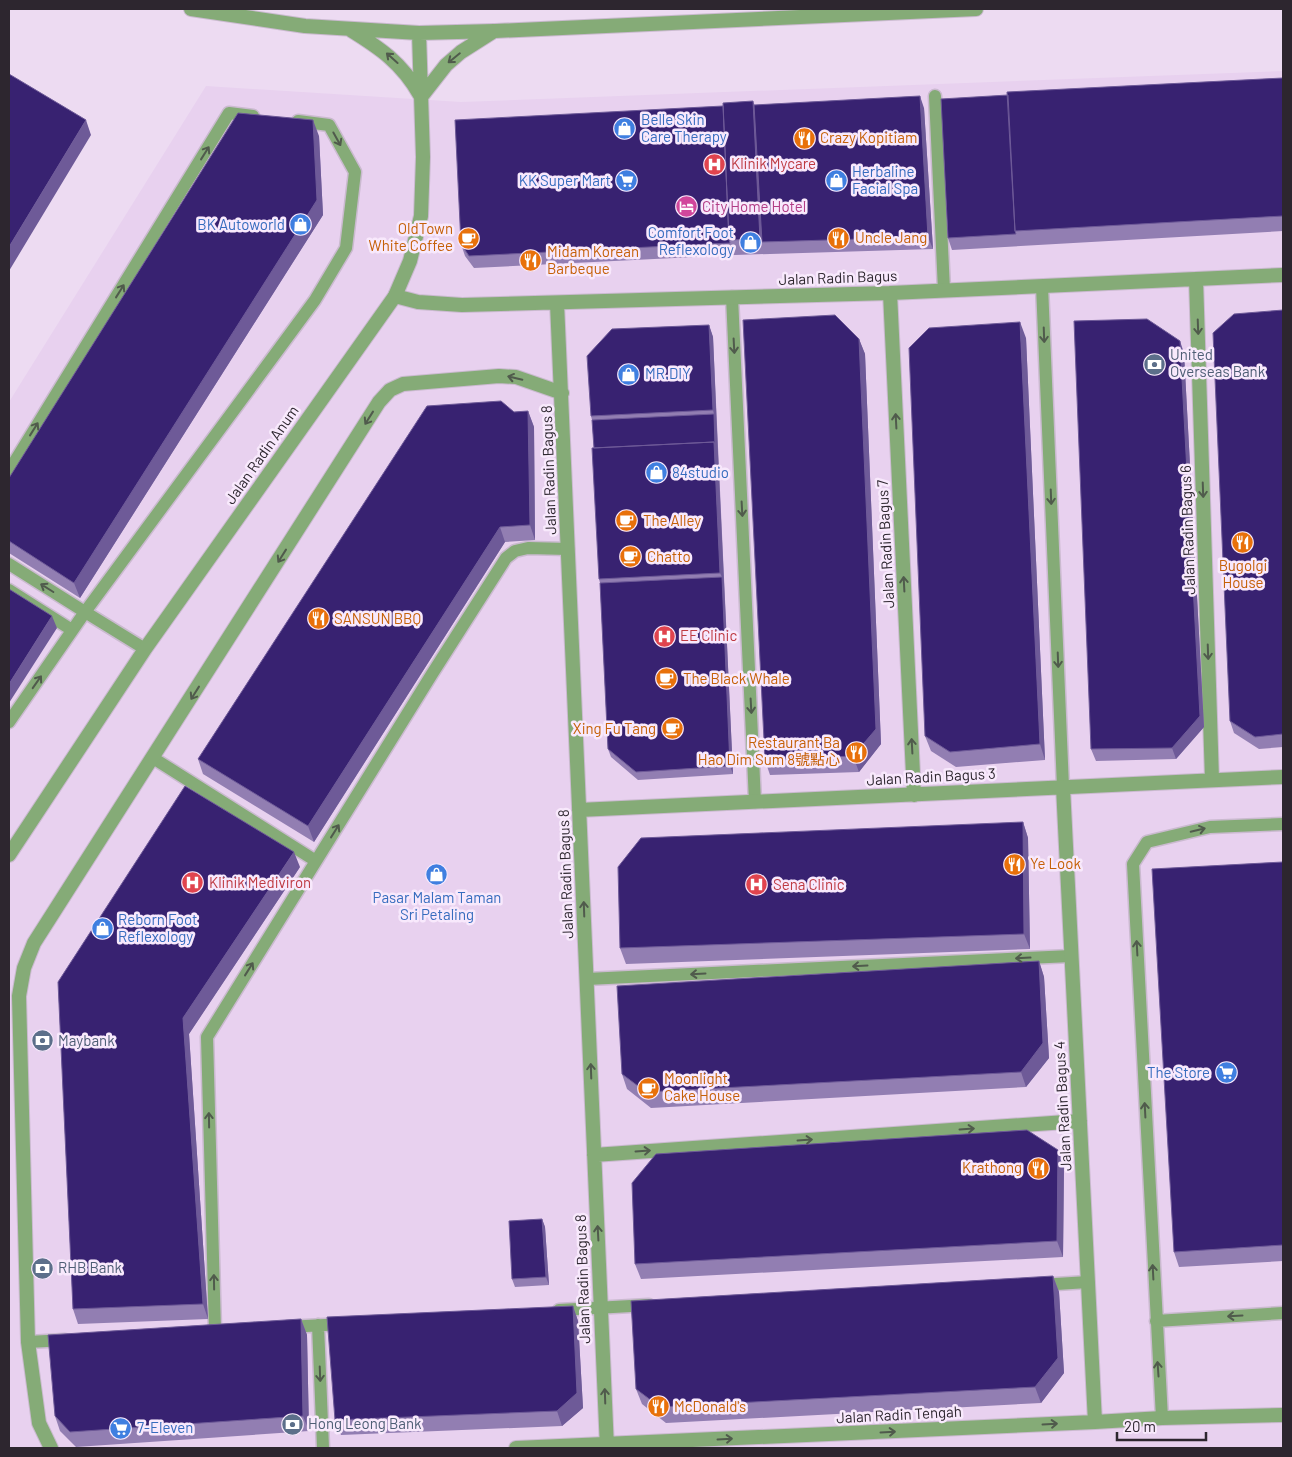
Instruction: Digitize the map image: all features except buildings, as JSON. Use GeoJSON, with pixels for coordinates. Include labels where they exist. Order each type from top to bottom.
{"type":"FeatureCollection","features":[{"type":"Feature","properties":{"kind":"street"},"geometry":{"type":"LineString","coordinates":[[191,9],[305,26],[419,33],[976,9]]}},
{"type":"Feature","properties":{"kind":"street"},"geometry":{"type":"LineString","coordinates":[[346,28],[384,51],[413,82],[421,97],[446,65],[461,52],[495,31]]}},
{"type":"Feature","properties":{"kind":"street","name":"Jalan Radin Anum"},"geometry":{"type":"LineString","coordinates":[[9,855],[146,648],[395,296],[410,261],[421,216],[423,157],[419,33]]}},
{"type":"Feature","properties":{"kind":"street","name":"Jalan Radin Bagus"},"geometry":{"type":"LineString","coordinates":[[395,296],[418,302],[462,305],[557,303],[890,293],[1283,274]]}},
{"type":"Feature","properties":{"kind":"street","name":"Jalan Radin Bagus 6"},"geometry":{"type":"LineString","coordinates":[[1196,279],[1212,780]]}},
{"type":"Feature","properties":{"kind":"street","name":"Jalan Radin Bagus 7"},"geometry":{"type":"LineString","coordinates":[[890,293],[914,795]]}},
{"type":"Feature","properties":{"kind":"street","name":"Jalan Radin Bagus 8"},"geometry":{"type":"LineString","coordinates":[[557,303],[607,1446]]}},
{"type":"Feature","properties":{"kind":"street"},"geometry":{"type":"LineString","coordinates":[[51,1448],[39,1423],[28,1342],[19,996],[24,968],[34,943],[379,402],[390,390],[403,384],[499,376],[516,377],[562,393]]}},
{"type":"Feature","properties":{"kind":"street","name":"Jalan Radin Bagus 3"},"geometry":{"type":"LineString","coordinates":[[580,810],[1283,777]]}},
{"type":"Feature","properties":{"kind":"street","name":"Jalan Radin Bagus 4"},"geometry":{"type":"LineString","coordinates":[[1063,787],[1095,1422]]}},
{"type":"Feature","properties":{"kind":"street"},"geometry":{"type":"LineString","coordinates":[[594,1155],[1080,1121]]}},
{"type":"Feature","properties":{"kind":"street","name":"Jalan Radin Tengah"},"geometry":{"type":"LineString","coordinates":[[516,1448],[607,1446],[1162,1418],[1283,1415]]}},
{"type":"Feature","properties":{"kind":"lane"},"geometry":{"type":"LineString","coordinates":[[935,96],[944,290]]}},
{"type":"Feature","properties":{"kind":"lane"},"geometry":{"type":"LineString","coordinates":[[9,471],[229,113],[266,118]]}},
{"type":"Feature","properties":{"kind":"lane"},"geometry":{"type":"LineString","coordinates":[[9,722],[85,612],[314,300],[346,248],[355,172],[329,125],[284,120]]}},
{"type":"Feature","properties":{"kind":"lane"},"geometry":{"type":"LineString","coordinates":[[1042,286],[1063,787]]}},
{"type":"Feature","properties":{"kind":"lane"},"geometry":{"type":"LineString","coordinates":[[732,298],[755,802]]}},
{"type":"Feature","properties":{"kind":"lane"},"geometry":{"type":"LineString","coordinates":[[215,1331],[207,1037],[506,558],[515,551],[528,548],[568,549]]}},
{"type":"Feature","properties":{"kind":"lane"},"geometry":{"type":"LineString","coordinates":[[9,564],[146,648]]}},
{"type":"Feature","properties":{"kind":"lane"},"geometry":{"type":"LineString","coordinates":[[9,590],[72,630]]}},
{"type":"Feature","properties":{"kind":"lane"},"geometry":{"type":"LineString","coordinates":[[153,758],[316,861]]}},
{"type":"Feature","properties":{"kind":"lane"},"geometry":{"type":"LineString","coordinates":[[1162,1418],[1132,864],[1147,842],[1210,827],[1283,824]]}},
{"type":"Feature","properties":{"kind":"lane"},"geometry":{"type":"LineString","coordinates":[[587,979],[1071,956]]}},
{"type":"Feature","properties":{"kind":"lane"},"geometry":{"type":"LineString","coordinates":[[1028,1286],[1088,1282]]}},
{"type":"Feature","properties":{"kind":"lane"},"geometry":{"type":"LineString","coordinates":[[542,1312],[661,1305]]}},
{"type":"Feature","properties":{"kind":"lane"},"geometry":{"type":"LineString","coordinates":[[1156,1321],[1283,1313]]}},
{"type":"Feature","properties":{"kind":"lane"},"geometry":{"type":"LineString","coordinates":[[271,1328],[357,1323]]}},
{"type":"Feature","properties":{"kind":"lane"},"geometry":{"type":"LineString","coordinates":[[318,1325],[323,1448]]}},
{"type":"Feature","properties":{"kind":"lane"},"geometry":{"type":"LineString","coordinates":[[28,1342],[77,1339]]}},
{"type":"Feature","properties":{"kind":"shaded area"},"geometry":{"type":"Polygon","coordinates":[[[1283,71],[1283,1448],[9,1448],[9,402],[206,86],[461,102],[1283,71]]]}},
{"type":"Feature","properties":{"kind":"place","name":"Belle Skin Care Therapy"},"geometry":{"type":"Point","coordinates":[625,129]}},
{"type":"Feature","properties":{"kind":"place","name":"Crazy Kopitiam"},"geometry":{"type":"Point","coordinates":[804,138]}},
{"type":"Feature","properties":{"kind":"place","name":"Klinik Mycare"},"geometry":{"type":"Point","coordinates":[715,164]}},
{"type":"Feature","properties":{"kind":"place","name":"KK Super Mart"},"geometry":{"type":"Point","coordinates":[627,181]}},
{"type":"Feature","properties":{"kind":"place","name":"Herbaline Facial Spa"},"geometry":{"type":"Point","coordinates":[836,181]}},
{"type":"Feature","properties":{"kind":"place","name":"City Home Hotel"},"geometry":{"type":"Point","coordinates":[686,207]}},
{"type":"Feature","properties":{"kind":"place","name":"BK Autoworld"},"geometry":{"type":"Point","coordinates":[301,225]}},
{"type":"Feature","properties":{"kind":"place","name":"OldTown White Coffee"},"geometry":{"type":"Point","coordinates":[469,238]}},
{"type":"Feature","properties":{"kind":"place","name":"Uncle Jang"},"geometry":{"type":"Point","coordinates":[839,238]}},
{"type":"Feature","properties":{"kind":"place","name":"Comfort Foot Reflexology"},"geometry":{"type":"Point","coordinates":[750,242]}},
{"type":"Feature","properties":{"kind":"place","name":"Midam Korean Barbeque"},"geometry":{"type":"Point","coordinates":[531,261]}},
{"type":"Feature","properties":{"kind":"place","name":"United Overseas Bank"},"geometry":{"type":"Point","coordinates":[1154,364]}},
{"type":"Feature","properties":{"kind":"place","name":"MR.DIY"},"geometry":{"type":"Point","coordinates":[629,374]}},
{"type":"Feature","properties":{"kind":"place","name":"84studio"},"geometry":{"type":"Point","coordinates":[656,473]}},
{"type":"Feature","properties":{"kind":"place","name":"The Alley"},"geometry":{"type":"Point","coordinates":[627,521]}},
{"type":"Feature","properties":{"kind":"place","name":"Bugolgi House"},"geometry":{"type":"Point","coordinates":[1243,543]}},
{"type":"Feature","properties":{"kind":"place","name":"Chatto"},"geometry":{"type":"Point","coordinates":[631,557]}},
{"type":"Feature","properties":{"kind":"place","name":"SANSUN BBQ"},"geometry":{"type":"Point","coordinates":[318,619]}},
{"type":"Feature","properties":{"kind":"place","name":"EE Clinic"},"geometry":{"type":"Point","coordinates":[664,636]}},
{"type":"Feature","properties":{"kind":"place","name":"The Black Whale"},"geometry":{"type":"Point","coordinates":[667,679]}},
{"type":"Feature","properties":{"kind":"place","name":"Xing Fu Tang"},"geometry":{"type":"Point","coordinates":[672,729]}},
{"type":"Feature","properties":{"kind":"place","name":"Restaurant Ba Hao Dim Sum 8號點心"},"geometry":{"type":"Point","coordinates":[856,752]}},
{"type":"Feature","properties":{"kind":"place","name":"Ye Look"},"geometry":{"type":"Point","coordinates":[1014,864]}},
{"type":"Feature","properties":{"kind":"place","name":"Pasar Malam Taman Sri Petaling"},"geometry":{"type":"Point","coordinates":[437,875]}},
{"type":"Feature","properties":{"kind":"place","name":"Klinik Mediviron"},"geometry":{"type":"Point","coordinates":[193,883]}},
{"type":"Feature","properties":{"kind":"place","name":"Sena Clinic"},"geometry":{"type":"Point","coordinates":[757,885]}},
{"type":"Feature","properties":{"kind":"place","name":"Reborn Foot Reflexology"},"geometry":{"type":"Point","coordinates":[102,929]}},
{"type":"Feature","properties":{"kind":"place","name":"Maybank"},"geometry":{"type":"Point","coordinates":[42,1041]}},
{"type":"Feature","properties":{"kind":"place","name":"The Store"},"geometry":{"type":"Point","coordinates":[1226,1073]}},
{"type":"Feature","properties":{"kind":"place","name":"Moonlight Cake House"},"geometry":{"type":"Point","coordinates":[648,1088]}},
{"type":"Feature","properties":{"kind":"place","name":"Krathong"},"geometry":{"type":"Point","coordinates":[1038,1168]}},
{"type":"Feature","properties":{"kind":"place","name":"RHB Bank"},"geometry":{"type":"Point","coordinates":[42,1268]}},
{"type":"Feature","properties":{"kind":"place","name":"McDonald's"},"geometry":{"type":"Point","coordinates":[658,1407]}},
{"type":"Feature","properties":{"kind":"place","name":"Hong Leong Bank"},"geometry":{"type":"Point","coordinates":[292,1424]}},
{"type":"Feature","properties":{"kind":"place","name":"7-Eleven"},"geometry":{"type":"Point","coordinates":[121,1428]}}]}
